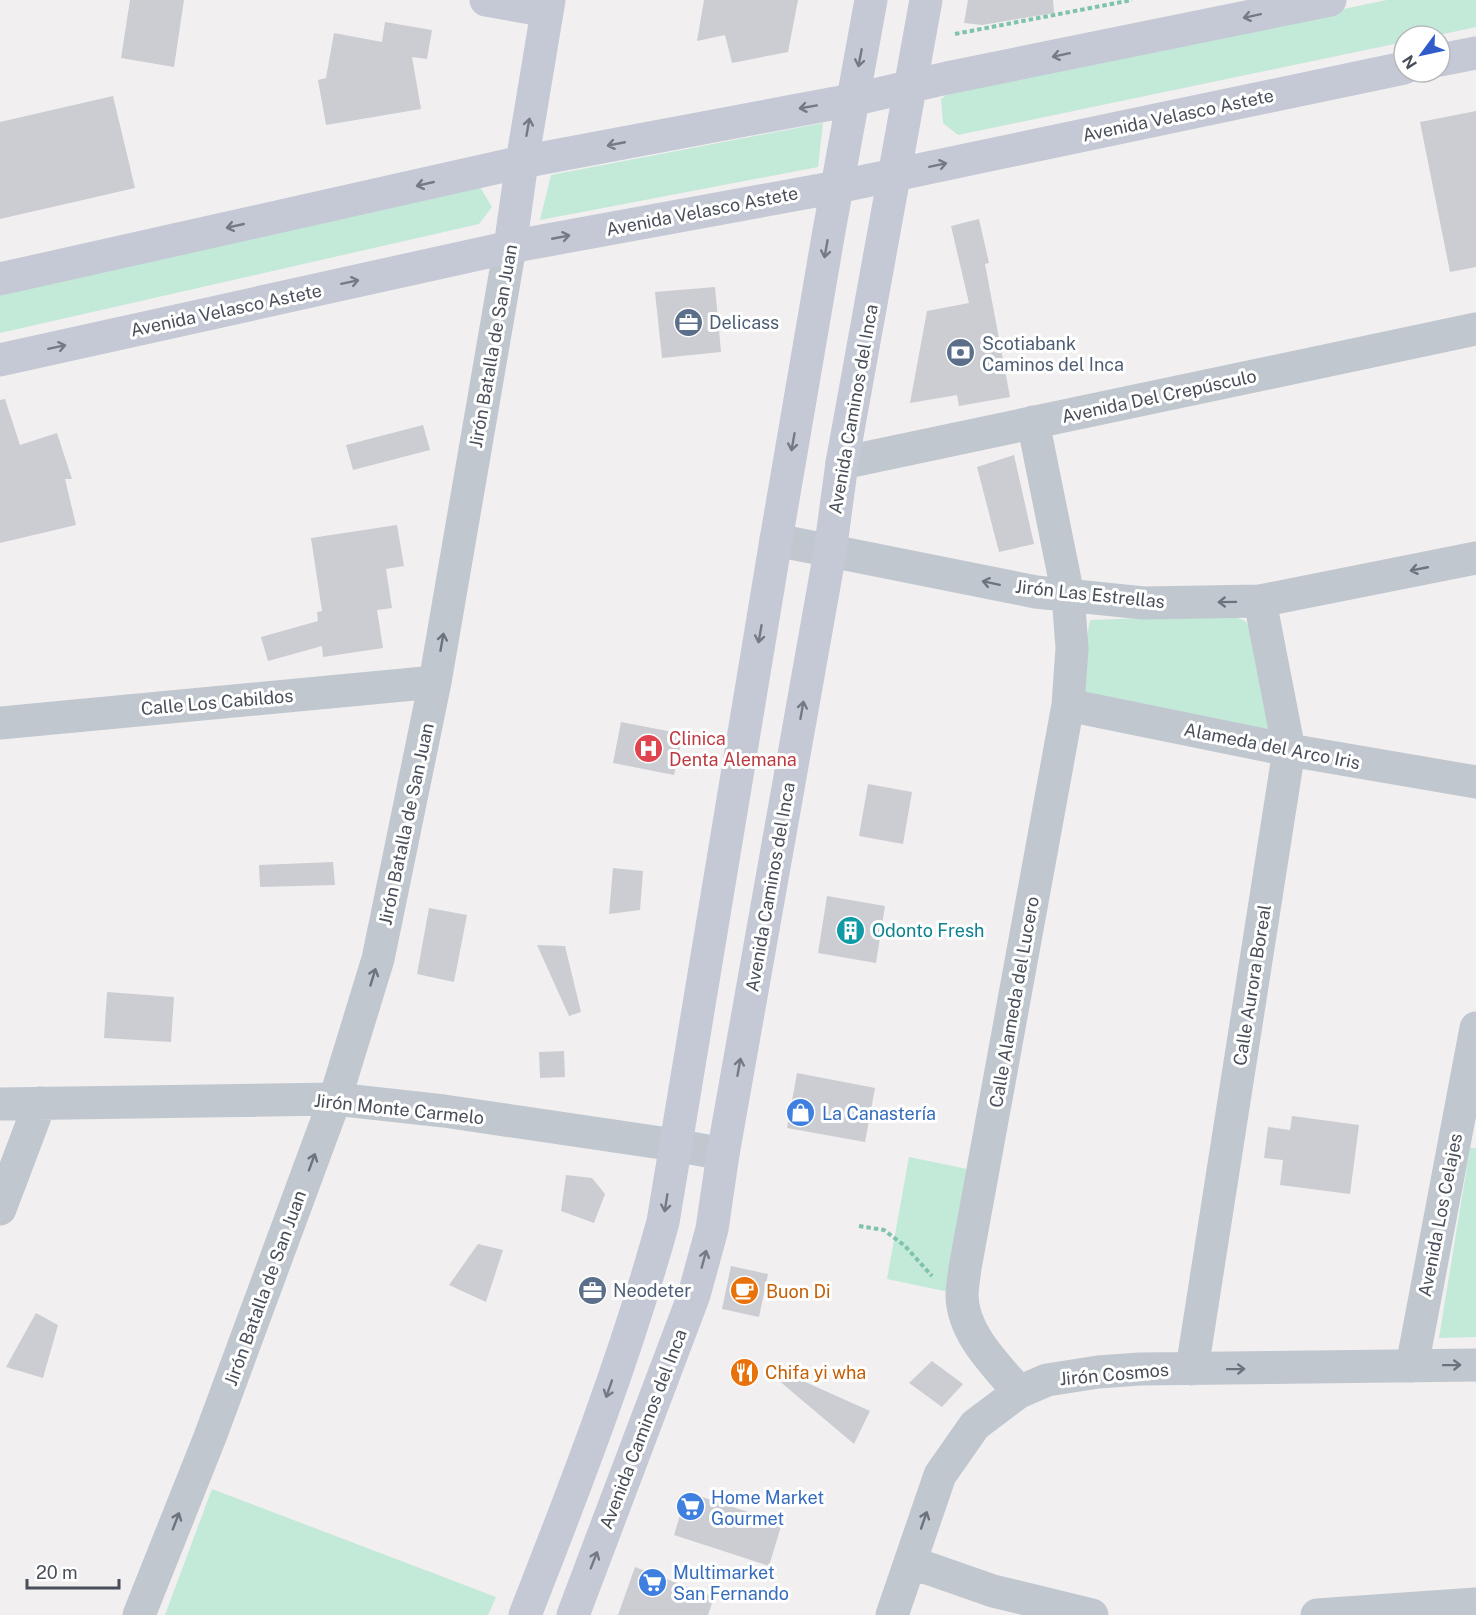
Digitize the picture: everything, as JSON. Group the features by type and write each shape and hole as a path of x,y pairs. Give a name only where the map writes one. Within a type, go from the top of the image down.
{"main road":[{"path":"486,0 548,6"},
{"path":"525,1615 586,1458 648,1275 663,1222 776,540 871,0"},
{"name":"Avenida Caminos del Inca","path":"573,1615 694,1295 712,1229 723,1154 830,552 842,463 926,0"},
{"path":"0,279 522,162 852,100 1315,1"},
{"name":"Jirón Batalla de San Juan","path":"510,247 548,6"},
{"path":"1452,58 1476,53"},
{"name":"Avenida Velasco Astete","path":"0,360 510,247 837,187 1392,71"}],"street":[{"name":"Jirón Batalla de San Juan","path":"139,1615 210,1437 336,1099 378,959 435,682 510,247"},
{"name":"Avenida Del Crepúsculo","path":"842,463 1476,328"},
{"name":"Calle Alameda del Lucero","path":"1019,1392 988,1355 970,1327 962,1298 965,1268 1068,705 1072,648 1068,595 1033,422"},
{"name":"Jirón Las Estrellas","path":"776,540 1036,592 1144,603 1260,601 1476,558"},
{"name":"Calle Aurora Boreal","path":"1192,1369 1289,750 1260,601"},
{"name":"Calle Los Cabildos","path":"0,723 435,682"},
{"name":"Alameda del Arco Iris","path":"1068,705 1289,750 1476,782"},
{"name":"Avenida Los Celajes","path":"1412,1366 1466,1130 1476,1028"},
{"name":"Jirón Monte Carmelo","path":"0,1104 336,1099 444,1112 723,1154"},
{"path":"0,1209 40,1103"},
{"name":"Jirón Cosmos","path":"892,1615 940,1476 975,1425 1019,1392 1047,1380 1098,1372 1140,1369 1476,1365"},
{"path":"910,1562 993,1591 1092,1615"},
{"path":"1317,1615 1476,1604"}],"path":[{"path":"955,33 1132,0"},
{"path":"859,1226 884,1230 905,1246 936,1282"}],"green space":[{"path":"1387,0 1476,0 1476,27 1452,32 1452,24 1392,24 1392,45 958,135 943,123 941,99 955,89"},
{"path":"823,123 818,167 540,220 551,175"},
{"path":"480,187 492,207 479,224 0,333 0,292"},
{"path":"1231,615 1245,621 1252,631 1280,740 1075,700 1090,620"},
{"path":"1470,1148 1476,1148 1476,1337 1439,1338"},
{"path":"909,1157 972,1170 949,1292 887,1279"},
{"path":"212,1489 496,1597 488,1615 165,1615"}],"building":[{"path":"130,0 184,0 174,67 121,58"},
{"path":"704,0 798,0 788,52 732,63 725,35 697,41"},
{"path":"968,0 1053,0 1054,13 982,25 964,23"},
{"path":"385,22 432,30 427,59 412,57 421,109 326,125 318,80 326,78 334,33 382,42"},
{"path":"113,96 135,188 0,219 0,122"},
{"path":"1476,111 1476,267 1450,272 1420,122"},
{"name":"Scotiabank Caminos del Inca","path":"979,219 989,263 985,264 1010,397 959,406 957,395 910,403 927,311 969,303 951,226"},
{"name":"Delicass","path":"715,287 721,352 662,358 655,292"},
{"path":"5,399 20,445 57,433 72,479 65,479 76,525 0,543 0,400"},
{"path":"423,425 430,450 353,470 346,445"},
{"path":"1014,455 1034,544 999,552 977,467"},
{"path":"397,525 404,566 386,569 392,608 377,610 383,648 323,657 322,646 268,661 261,637 318,621 317,612 322,611 311,538"},
{"name":"Clinica Denta Alemana","path":"621,722 683,734 674,775 613,763"},
{"path":"868,784 912,792 903,844 859,836"},
{"path":"333,862 335,885 260,887 259,865"},
{"path":"613,868 643,871 640,910 609,914"},
{"name":"Odonto Fresh","path":"827,896 885,906 876,963 818,953"},
{"path":"429,908 467,915 454,982 417,974"},
{"path":"537,945 565,946 581,1012 569,1016"},
{"path":"107,992 174,997 171,1042 104,1038"},
{"path":"564,1051 565,1077 540,1078 539,1052"},
{"path":"797,1073 875,1088 865,1142 787,1128"},
{"path":"1292,1116 1359,1125 1350,1194 1280,1185 1283,1160 1264,1158 1268,1127 1290,1130"},
{"path":"566,1175 592,1178 605,1194 594,1223 561,1211"},
{"path":"478,1244 503,1250 486,1302 449,1285"},
{"name":"Buon Di","path":"731,1266 768,1274 759,1317 722,1309"},
{"path":"36,1313 58,1325 43,1378 6,1367"},
{"path":"932,1361 963,1384 942,1407 909,1383"},
{"path":"774,1368 870,1411 854,1444 771,1374"},
{"path":"687,1492 782,1523 769,1566 674,1535"},
{"name":"Multimarket San Fernando","path":"635,1567 714,1597 708,1615 618,1615"}],"place":[{"name":"Delicass","path":"688,322"},
{"name":"Scotiabank Caminos del Inca","path":"961,353"},
{"name":"Clinica Denta Alemana","path":"648,748"},
{"name":"Odonto Fresh","path":"851,930"},
{"name":"La Canastería","path":"801,1113"},
{"name":"Neodeter","path":"592,1290"},
{"name":"Buon Di","path":"745,1291"},
{"name":"Chifa yi wha","path":"744,1372"},
{"name":"Home Market Gourmet","path":"690,1507"},
{"name":"Multimarket San Fernando","path":"652,1582"}]}
